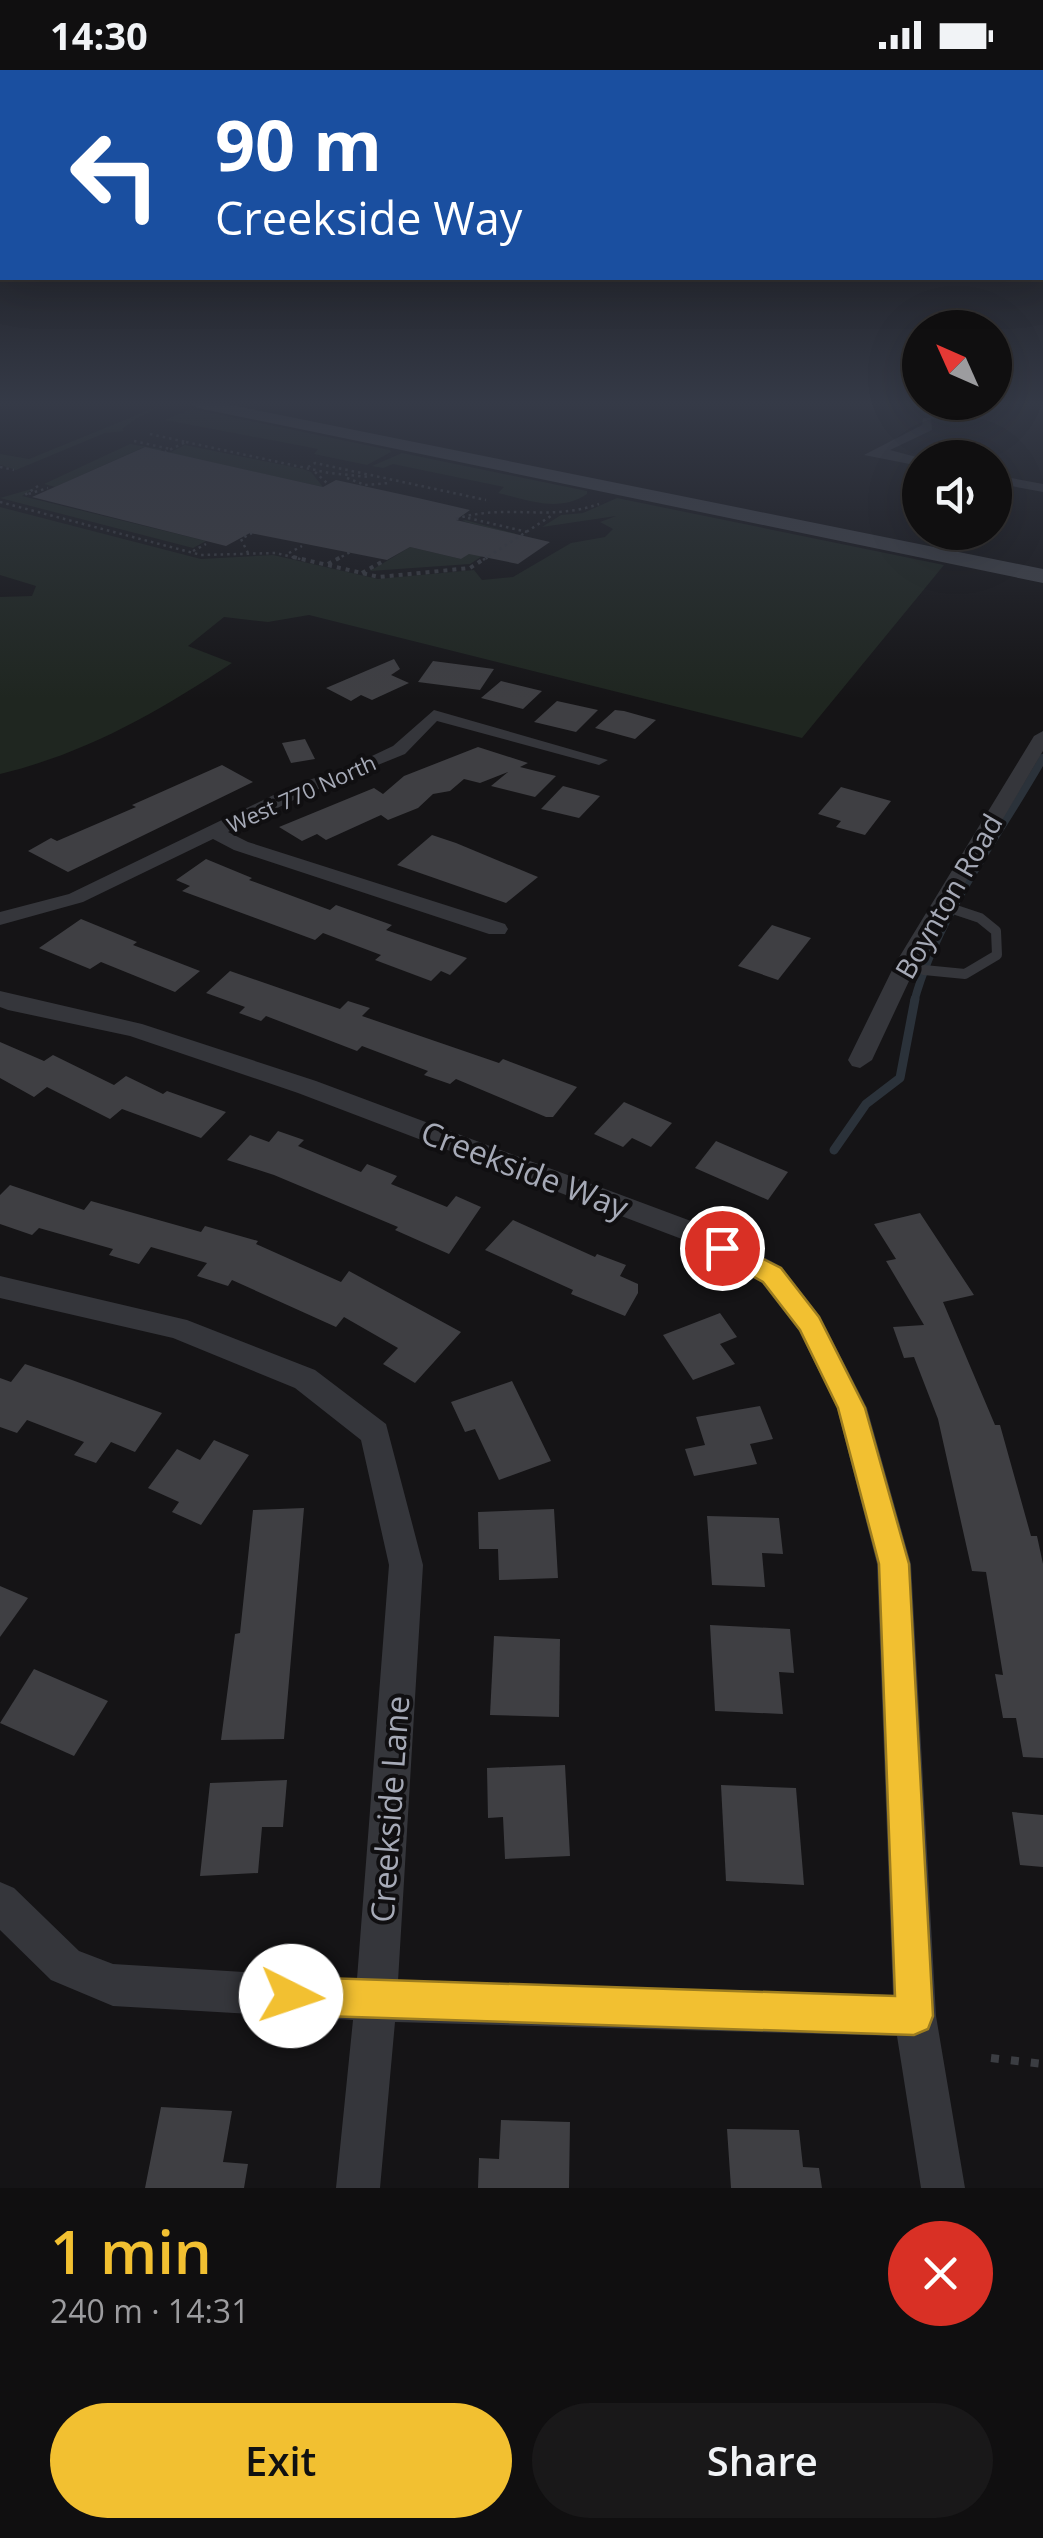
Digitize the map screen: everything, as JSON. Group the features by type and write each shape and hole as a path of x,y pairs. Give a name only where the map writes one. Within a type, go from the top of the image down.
{"street":[{"path":"683,502 1043,576"},
{"name":"West 770 North","path":"0,919 76,898 299,790 399,750 434,715 600,760"},
{"name":"Boynton Road","path":"860,1060 906,964 1043,736"},
{"path":"213,832 241,846 497,930"},
{"name":"Creekside Way","path":"0,998 16,1005 134,1029 306,1087 697,1234 772,1275 810,1324 852,1408 894,1564 914,2016 942,2188"},
{"name":"Creekside Lane","path":"0,1288 195,1336 304,1379 376,1433 406,1565 376,2002 358,2188"},
{"path":"0,1902 64,1966 112,1985 376,2002 914,2016"}],"lane":[{"path":"924,970 965,974 997,955 996,931 980,918 956,910"}],"path":[{"path":"0,502 217,557 286,554 385,576 470,568 554,514"},
{"path":"456,520 480,511 584,511 602,502"},
{"path":"468,518 527,532"},
{"path":"248,554 242,538 252,533"},
{"path":"191,552 206,544"},
{"path":"286,554 302,546"},
{"path":"328,564 350,552"},
{"path":"362,573 385,560"},
{"path":"992,2058 1043,2064"}],"shaded area":[{"path":"15,502 46,502 206,541 193,548"},
{"path":"608,502 636,502 944,565 802,738 309,615 268,622 224,617 188,646 232,663 177,698 92,743 0,774 0,597 32,596 36,586 0,575 0,507 201,559 273,555 378,579 474,570 482,580 513,577 571,543 605,537 613,529 600,522 616,516 542,527 561,515 583,513"},
{"path":"462,521 516,534 470,564 370,571 410,547 461,559 502,531"}],"building":[{"path":"51,502 434,502 470,510 456,520 550,542 518,564 469,554 461,559 410,547 387,560 250,533 226,546"},
{"path":"394,659 400,669 391,675 409,683 372,700 361,695 351,701 326,688"},
{"path":"433,661 494,669 480,690 418,682"},
{"path":"501,681 542,691 523,709 481,698"},
{"path":"557,701 598,710 576,732 534,722"},
{"path":"615,710 656,720 635,739 595,728"},
{"path":"305,739 315,759 291,763 282,743"},
{"path":"478,747 528,763 520,767 556,776 535,797 491,786 508,772 480,783 464,779 450,791 433,794 418,808 388,820 381,815 326,840 317,834 302,841 279,827 374,788 383,794 404,776"},
{"path":"222,765 253,782 68,872 28,851 51,838 57,841 136,807 132,805"},
{"path":"563,786 600,796 579,818 541,809"},
{"path":"841,787 891,801 865,835 836,827 841,821 818,814"},
{"path":"432,835 538,877 506,903 397,865"},
{"path":"206,859 252,878 249,880 330,910 336,905 392,925 386,930 467,958 450,975 441,971 431,981 375,960 381,955 323,933 315,940 182,891 190,886 176,880"},
{"path":"81,919 137,942 133,945 200,971 175,992 101,962 90,969 39,948"},
{"path":"772,925 811,938 778,980 738,966"},
{"path":"230,971 340,1009 348,1001 370,1008 362,1016 499,1063 503,1059 577,1087 553,1117 546,1117 456,1079 450,1084 424,1075 428,1071 362,1046 357,1051 266,1016 261,1021 239,1013 245,1007 206,993"},
{"path":"0,1042 44,1061 53,1055 114,1085 126,1076 163,1094 167,1091 226,1112 201,1138 122,1109 110,1119 47,1087 34,1097 0,1078"},
{"path":"624,1102 672,1123 651,1147 632,1138 623,1147 594,1134"},
{"path":"278,1131 304,1140 298,1146 361,1172 367,1164 397,1176 391,1184 447,1207 456,1196 481,1207 449,1254 395,1230 398,1227 274,1175 227,1160 250,1135 269,1142"},
{"path":"716,1141 788,1172 768,1200 695,1168"},
{"path":"10,1185 84,1210 91,1201 201,1232 205,1226 258,1241 256,1244 341,1282 349,1271 461,1332 415,1383 383,1364 398,1348 344,1317 336,1327 232,1280 228,1286 197,1276 207,1263 151,1247 139,1264 109,1255 113,1249 39,1228 32,1235 0,1224 0,1195"},
{"path":"920,1213 974,1295 943,1302 995,1425 1000,1425 1031,1536 1037,1536 1043,1564 1043,1758 1023,1757 1016,1718 1003,1718 995,1674 1003,1675 986,1572 972,1571 938,1419 914,1357 904,1358 893,1327 924,1325 886,1261 896,1259 874,1224"},
{"path":"513,1220 595,1257 597,1254 626,1265 620,1276 638,1284 638,1293 625,1316 571,1294 573,1290 485,1250"},
{"path":"720,1313 737,1337 720,1344 735,1364 693,1380 663,1335"},
{"path":"25,1364 162,1413 135,1452 111,1442 96,1463 74,1455 84,1442 27,1420 17,1433 0,1427 0,1378 11,1382"},
{"path":"512,1381 551,1461 499,1480 475,1429 465,1432 451,1402"},
{"path":"760,1406 773,1439 750,1444 757,1464 694,1476 685,1449 705,1445 696,1417"},
{"path":"214,1440 249,1455 201,1525 172,1512 179,1502 148,1488 177,1449 200,1460"},
{"path":"304,1508 284,1739 221,1740 235,1634 240,1633 253,1510"},
{"path":"554,1509 558,1578 499,1580 498,1549 479,1549 478,1512"},
{"path":"707,1516 779,1518 783,1554 762,1553 765,1587 712,1585"},
{"path":"0,1586 28,1598 0,1637"},
{"path":"710,1625 790,1629 794,1673 779,1672 783,1714 715,1711"},
{"path":"494,1636 560,1639 559,1717 490,1715"},
{"path":"34,1669 108,1701 74,1756 0,1723"},
{"path":"565,1765 570,1856 505,1859 503,1817 488,1818 487,1768"},
{"path":"287,1780 283,1827 262,1827 258,1873 200,1876 210,1783"},
{"path":"721,1785 796,1788 804,1885 726,1881"},
{"path":"1012,1812 1043,1815 1043,1867 1020,1865"},
{"path":"161,2107 232,2111 223,2162 248,2164 244,2188 145,2188"},
{"path":"501,2120 570,2122 569,2188 478,2188 479,2158 499,2159"},
{"path":"727,2129 799,2130 803,2167 819,2168 822,2188 731,2188"}],"waterway":[{"path":"915,999 954,907 1043,758"},
{"path":"834,1150 866,1104 900,1078 915,999"}],"route":[{"path":"291,1996 376,2002 914,2016 894,1564 852,1408 810,1324 772,1275 722,1248"}]}
